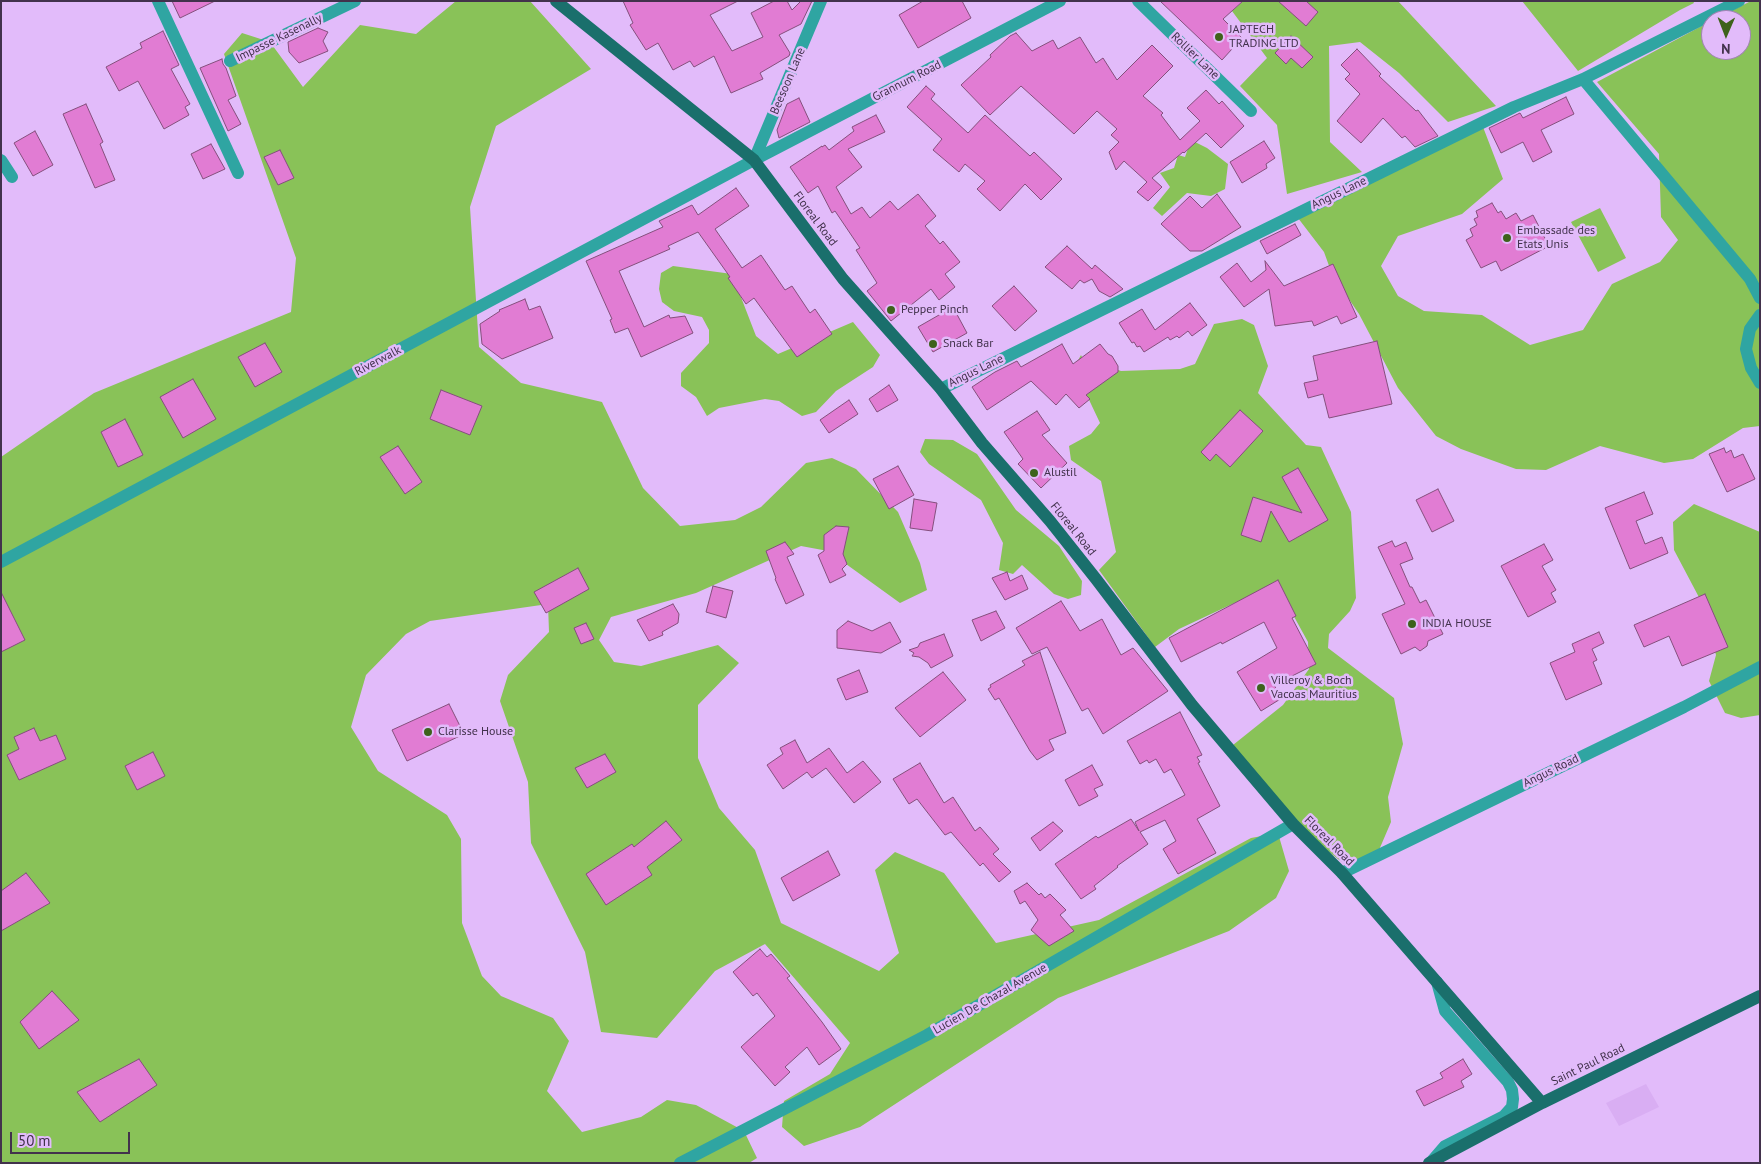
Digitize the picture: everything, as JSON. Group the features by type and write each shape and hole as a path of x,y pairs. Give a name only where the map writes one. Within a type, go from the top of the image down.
{"main road":[{"name":"Floreal Road","path":"556,1 754,160 842,279 941,388 982,443 1050,521 1096,579 1192,705 1293,824 1342,873 1542,1103"},
{"name":"Saint Paul Road","path":"1431,1162 1542,1103 1760,996"}],"street":[{"path":"158,1 238,173"},
{"name":"Impasse Kasenally","path":"230,61 356,1"},
{"name":"Beesoon Lane","path":"754,160 821,1"},
{"name":"Grannum Road","path":"754,160 1060,1"},
{"name":"Rollier Lane","path":"1138,1 1251,111"},
{"name":"Angus Lane","path":"941,388 1514,107 1582,79 1739,1"},
{"path":"1582,79 1750,279 1760,298"},
{"path":"1,160 12,177"},
{"name":"Riverwalk","path":"1,562 754,160"},
{"path":"1760,315 1750,329 1746,349 1751,368 1760,382"},
{"name":"Angus Road","path":"1342,873 1666,715 1760,667"},
{"name":"Lucien De Chazal Avenue","path":"680,1163 927,1036 1293,824"},
{"path":"1431,1162 1446,1146 1504,1116 1512,1107 1513,1099 1512,1090 1508,1082 1445,1011 1437,982"}],"shaded area":[{"path":"1646,1084 1659,1107 1619,1126 1606,1103"}],"green space":[{"path":"456,1 530,1 591,69 496,126 470,207 479,347 521,383 602,402 643,488 680,526 735,520 761,507 806,463 832,458 856,469 898,512 920,563 927,590 900,603 828,551 801,546 696,593 611,617 599,640 614,662 641,666 718,645 739,663 698,705 698,758 719,808 755,850 781,923 879,971 899,953 875,870 895,852 944,873 996,943 1099,920 1251,838 1278,833 1289,871 1276,898 1229,931 1058,998 860,1127 804,1146 782,1127 784,1101 830,1074 850,1043 765,944 715,971 657,1038 601,1032 585,952 531,843 528,782 500,701 508,675 549,632 548,604 430,621 406,634 366,675 351,727 378,771 447,815 461,839 462,923 482,976 501,996 553,1018 569,1041 547,1091 582,1132 641,1117 667,1100 696,1105 744,1131 757,1158 749,1163 1,1163 1,457 94,393 291,312 296,258 224,54 242,33 270,42 303,87 360,25 416,34"},
{"path":"1243,1 1398,1 1496,106 1448,122 1399,73 1360,42 1329,46 1330,142 1362,172 1287,194 1277,125 1240,86 1267,58 1232,11"},
{"path":"1522,1 1693,1 1694,3 1578,71"},
{"path":"1751,1 1760,1 1760,426 1743,428 1693,459 1664,463 1600,446 1546,470 1516,469 1461,449 1436,436 1398,388 1359,314 1332,274 1324,252 1298,218 1483,127 1503,179 1462,214 1398,236 1381,266 1398,296 1424,311 1482,315 1530,345 1583,330 1612,284 1660,262 1678,240 1661,217 1659,154 1597,82 1701,26 1701,60 1751,60 1751,10 1733,10"},
{"path":"1191,140 1207,148 1228,164 1225,189 1211,196 1187,193 1162,216 1153,208 1170,187 1160,173 1174,168 1178,155 1185,157"},
{"path":"1600,208 1626,258 1598,272 1571,222"},
{"path":"673,266 732,274 756,336 778,354 853,322 880,355 873,367 836,391 816,412 802,416 779,401 765,399 719,408 707,416 696,397 681,386 681,373 709,343 709,330 702,317 674,311 662,302 659,289 661,273"},
{"path":"1242,319 1254,325 1268,366 1258,393 1306,445 1321,447 1351,512 1356,598 1350,611 1329,634 1328,648 1394,698 1403,744 1388,797 1391,822 1376,857 1347,866 1293,824 1233,745 1283,705 1309,669 1308,642 1286,602 1260,591 1179,629 1155,647 1099,570 1116,552 1101,481 1071,460 1069,446 1091,434 1100,423 1074,368 1081,355 1121,371 1180,369 1195,364 1214,324"},
{"path":"925,439 953,440 977,454 1016,510 1059,546 1082,581 1081,595 1068,599 1054,594 1022,565 1013,574 999,570 1003,543 981,500 929,464 920,452"},
{"path":"1694,504 1760,532 1760,715 1741,718 1725,713 1709,681 1716,655 1702,603 1674,550 1673,522"}],"building":[{"path":"172,1 215,1 180,18"},
{"path":"623,1 738,1 710,15 732,51 763,37 751,13 774,1 787,1 792,10 801,1 812,1 801,24 779,35 790,53 789,56 760,73 763,79 731,93 714,56 694,67 690,61 673,70 658,43 646,50 630,25 633,23"},
{"path":"923,1 962,1 971,18 918,48 899,15"},
{"path":"1160,1 1243,1 1223,19 1242,38 1222,60"},
{"path":"1278,1 1306,1 1318,12 1306,26"},
{"path":"318,28 328,32 323,41 328,51 299,63 289,52 288,42"},
{"path":"163,31 179,65 171,69 190,104 185,107 189,115 164,129 138,81 119,91 106,67 142,48 140,43"},
{"path":"1016,33 1032,51 1053,40 1058,49 1080,37 1096,63 1103,58 1117,80 1152,45 1173,66 1143,96 1163,113 1161,115 1180,140 1200,121 1187,108 1206,90 1219,104 1222,101 1244,126 1221,148 1206,133 1152,178 1162,187 1148,201 1137,192 1147,182 1124,161 1116,170 1109,152 1119,142 1111,135 1117,129 1097,111 1074,134 1021,86 990,115 961,85 1010,36"},
{"path":"1291,36 1313,57 1302,68 1291,58 1286,64 1275,53"},
{"path":"1357,49 1381,74 1379,76 1416,111 1418,110 1438,136 1415,147 1405,136 1402,138 1383,118 1361,143 1337,121 1360,94 1345,79 1350,74 1341,65"},
{"path":"222,59 236,96 228,100 241,124 228,131 200,68"},
{"path":"926,86 935,94 931,99 968,133 985,115 1030,156 1034,152 1062,179 1041,200 1025,184 1000,211 977,189 985,181 965,164 959,172 933,150 942,139 907,107"},
{"path":"1566,97 1574,114 1541,130 1552,152 1533,162 1523,142 1501,153 1489,128 1520,113 1523,118"},
{"path":"799,98 810,122 779,138 777,130 787,104"},
{"path":"86,104 103,142 100,144 115,180 95,188 63,114"},
{"path":"876,115 885,132 848,149 862,167 836,187 851,214 862,207 870,218 890,201 898,210 918,194 936,216 925,226 940,244 943,241 960,262 945,274 955,287 939,300 931,289 891,321 867,291 877,283 856,250 860,248 835,211 832,213 818,186 808,193 790,167 822,146 825,145 829,150 854,131 852,127"},
{"path":"35,131 53,165 33,176 14,143"},
{"path":"1264,141 1275,158 1266,164 1267,168 1242,183 1230,162"},
{"path":"211,144 225,169 203,179 191,154"},
{"path":"280,150 294,178 278,185 264,157"},
{"path":"736,188 749,206 715,229 742,268 761,255 785,290 792,286 810,313 815,309 832,334 797,357 754,298 746,304 728,278 730,277 698,232 668,246 670,249 619,271 644,327 669,315 670,318 685,316 693,333 641,357 628,328 615,333 610,320 612,319 586,261 663,227 659,221 692,205 698,215"},
{"path":"1217,194 1241,227 1202,251 1190,251 1161,224 1190,196 1202,208"},
{"name":"Embassade des Etats Unis","path":"1492,203 1498,213 1501,211 1506,219 1516,213 1521,221 1533,215 1549,246 1501,271 1496,261 1481,268 1466,240 1473,236 1470,229 1477,225 1474,219 1478,217 1476,211"},
{"path":"1295,224 1301,235 1267,254 1260,241"},
{"path":"1067,246 1092,269 1095,265 1123,289 1110,297 1099,291 1092,279 1084,283 1080,280 1072,289 1045,267"},
{"path":"1265,261 1284,286 1333,264 1357,317 1341,324 1337,316 1314,326 1312,321 1275,326 1269,289 1244,307 1220,277 1237,263 1251,282 1266,270"},
{"path":"1014,286 1037,311 1015,331 992,306"},
{"path":"525,299 529,310 540,306 553,338 502,359 482,344 480,324 499,310"},
{"path":"1190,303 1207,325 1192,336 1188,331 1179,338 1177,336 1170,340 1168,337 1144,352 1140,346 1137,347 1134,342 1132,343 1119,323 1142,309 1155,330"},
{"path":"953,307 967,333 933,352 918,327"},
{"path":"1377,341 1392,404 1329,418 1323,394 1308,398 1304,383 1318,380 1313,356"},
{"path":"265,343 282,372 255,387 238,357"},
{"path":"1062,344 1073,364 1100,344 1112,356 1118,366 1118,372 1086,395 1090,399 1079,408 1066,394 1056,405 1031,381 987,410 972,387 1017,361 1021,367"},
{"path":"193,379 216,419 183,438 160,397"},
{"path":"889,385 898,400 877,412 869,399"},
{"path":"441,390 482,406 470,435 430,419"},
{"path":"849,400 858,414 829,433 820,420"},
{"path":"1240,410 1263,431 1230,467 1216,454 1210,461 1201,452"},
{"path":"1037,411 1050,430 1042,435 1067,463 1041,488 1018,464 1023,459 1004,432"},
{"path":"125,419 143,455 118,467 101,432"},
{"path":"398,446 422,482 405,494 380,457"},
{"path":"1724,448 1726,453 1731,450 1734,458 1743,454 1755,479 1727,492 1709,454"},
{"path":"898,466 914,495 889,509 873,479"},
{"path":"1298,468 1328,520 1289,542 1271,511 1261,542 1241,535 1253,497 1302,513 1282,477"},
{"path":"1438,489 1454,521 1432,532 1416,500"},
{"path":"1644,492 1653,514 1636,521 1645,544 1662,537 1668,553 1630,569 1605,508"},
{"path":"914,499 937,503 932,531 910,528"},
{"path":"836,526 849,527 843,554 847,564 842,569 846,575 830,583 818,555 824,551 824,535"},
{"name":"INDIA HOUSE","path":"1392,541 1395,547 1406,542 1413,559 1400,564 1410,587 1412,587 1420,603 1426,600 1443,634 1428,641 1427,646 1420,651 1415,647 1401,654 1382,614 1405,604 1378,547"},
{"path":"785,542 794,554 787,557 804,595 786,604 766,551"},
{"path":"1544,544 1553,560 1542,566 1556,590 1551,593 1556,602 1528,617 1501,566"},
{"path":"578,568 589,589 546,613 534,592"},
{"path":"1007,572 1010,581 1022,575 1028,589 1005,600 992,578"},
{"path":"1278,580 1296,616 1292,618 1316,664 1274,685 1282,698 1261,711 1237,672 1277,648 1264,622 1222,644 1221,642 1181,662 1169,638"},
{"path":"713,586 733,591 726,618 706,612"},
{"path":"1,592 25,640 1,652"},
{"path":"1705,594 1728,647 1682,666 1669,636 1644,647 1634,625"},
{"path":"1061,601 1080,631 1102,619 1121,655 1133,648 1168,691 1103,734 1088,708 1082,711 1047,647 1032,654 1016,628"},
{"path":"673,604 679,614 678,623 662,632 663,635 649,641 637,620"},
{"path":"996,611 1005,628 981,641 972,620"},
{"path":"848,621 872,631 890,622 901,642 881,653 837,648 837,630"},
{"path":"586,623 594,639 581,644 574,628"},
{"path":"1599,632 1604,643 1592,649 1597,660 1593,662 1602,684 1566,700 1550,663 1575,652 1572,644"},
{"path":"944,634 953,656 931,668 928,663 919,657 912,656 914,653 909,650 918,647 920,643"},
{"path":"1040,652 1066,733 1049,740 1054,750 1037,760 999,698 995,700 988,689 991,687 990,685 1025,665 1022,661"},
{"path":"859,670 868,692 846,700 837,679"},
{"path":"943,672 966,700 920,737 895,708"},
{"name":"Clarisse House","path":"449,704 464,734 407,761 392,730"},
{"path":"1180,712 1202,755 1197,757 1200,762 1198,763 1220,806 1197,819 1216,853 1178,874 1163,849 1176,841 1165,820 1140,832 1148,844 1117,866 1094,886 1096,889 1081,899 1055,864 1096,836 1098,838 1131,819 1139,831 1135,822 1185,795 1171,769 1164,773 1156,759 1149,763 1147,760 1140,764 1127,741"},
{"path":"34,728 40,741 56,735 66,759 19,780 7,755 19,749 14,737"},
{"path":"795,740 807,763 829,748 847,773 863,761 881,782 854,803 826,768 812,778 807,772 783,789 767,765 783,754 780,748"},
{"path":"153,752 165,776 137,790 125,766"},
{"path":"605,754 616,772 587,788 575,768"},
{"path":"920,763 944,803 953,797 975,831 980,827 999,849 993,854 1011,872 999,882 983,863 980,866 951,832 945,835 917,799 909,804 893,779"},
{"path":"1092,765 1103,785 1094,789 1098,796 1079,806 1065,780"},
{"path":"666,821 682,840 647,867 652,875 606,905 586,874 632,844 634,847"},
{"path":"1053,822 1063,831 1040,851 1031,838"},
{"path":"828,851 840,875 793,901 781,878"},
{"path":"26,873 50,903 1,931 1,891"},
{"path":"1027,883 1039,895 1041,893 1045,898 1050,894 1066,910 1060,915 1074,931 1049,946 1031,930 1038,920 1025,901 1020,904 1014,891"},
{"path":"760,949 767,957 771,954 790,976 787,978 841,1049 819,1065 807,1047 785,1067 790,1072 775,1086 741,1047 775,1016 757,993 753,996 733,972"},
{"path":"52,991 79,1020 39,1049 20,1022"},
{"path":"139,1059 157,1085 100,1122 77,1092"},
{"path":"1463,1059 1472,1074 1461,1081 1464,1087 1424,1106 1416,1091 1443,1078 1440,1073"}],"place":[{"name":"JAPTECH TRADING LTD","path":"1219,37"},
{"name":"Embassade des Etats Unis","path":"1507,238"},
{"name":"Pepper Pinch","path":"891,310"},
{"name":"Snack Bar","path":"933,344"},
{"name":"Alustil","path":"1034,473"},
{"name":"INDIA HOUSE","path":"1412,624"},
{"name":"Villeroy & Boch Vacoas Mauritius","path":"1261,688"},
{"name":"Clarisse House","path":"428,732"}]}
